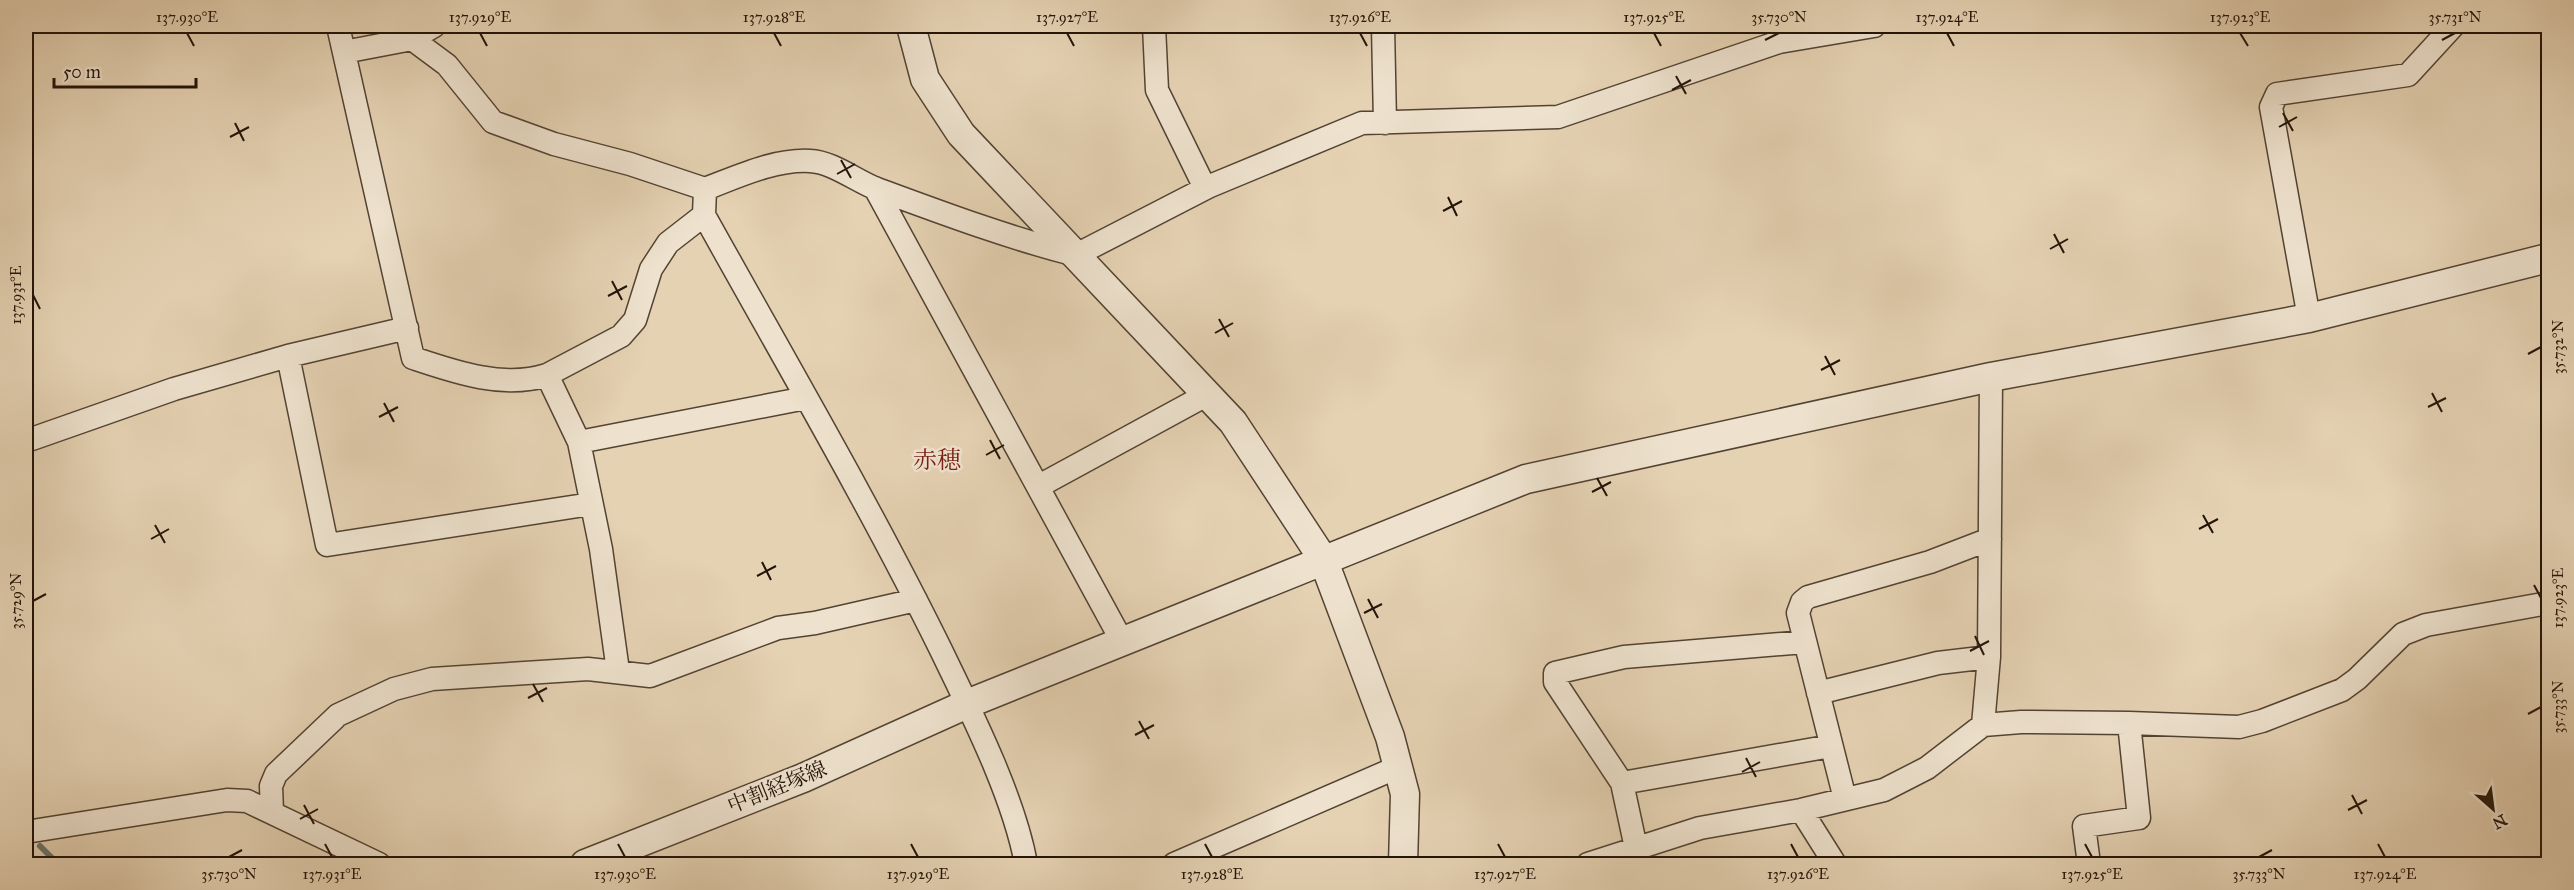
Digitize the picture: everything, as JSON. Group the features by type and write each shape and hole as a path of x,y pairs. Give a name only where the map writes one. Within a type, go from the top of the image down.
{"street":[{"path":"338,26 413,358 457,372 493,379 534,379 547,375 621,336 635,320 651,269 668,243 704,215"},
{"path":"344,52 412,39 434,26"},
{"path":"911,26 925,79 962,134 1233,422 1323,560 1367,672 1398,767 1405,794 1403,864"},
{"path":"1154,26 1157,90 1205,188"},
{"path":"1383,26 1385,123"},
{"path":"412,39 447,64 493,122 554,144 705,189 767,167 808,161 820,162 875,188 1035,244 1076,255 1205,188 1362,123 1558,117 1779,42 1874,26"},
{"path":"2309,318 2271,107 2277,94 2408,75 2453,26"},
{"path":"875,188 1123,643"},
{"path":"705,189 704,215 882,532 967,704 1010,809 1026,864"},
{"name":"中割経塚線","path":"585,864 802,778 967,704 1526,479 1991,376 2309,318 2548,258"},
{"path":"26,441 174,389 288,356 406,328"},
{"path":"288,356 327,545 591,504"},
{"path":"547,375 579,442 618,671"},
{"path":"1983,725 1989,657 1991,376"},
{"path":"1039,486 1208,394"},
{"path":"579,442 806,398"},
{"path":"1845,799 1798,613 1802,602 1808,597 1930,562 1990,539"},
{"path":"272,812 271,786 276,774 338,715 369,699 432,679 588,669 650,676 778,628 916,600"},
{"path":"1588,864 1700,828 1801,810 1884,790 1927,768 1983,725 2021,722 2239,727 2262,721 2342,690 2357,679 2403,634 2426,625 2548,603"},
{"path":"1636,848 1622,783 1555,682 1555,673 1624,657 1805,642"},
{"path":"1818,693 1938,663 1989,657"},
{"path":"2089,864 2084,826 2139,818 2129,723"},
{"path":"1622,783 1831,746"},
{"path":"1174,864 1398,767"},
{"path":"26,832 227,800 247,801 379,864"},
{"path":"1801,810 1835,864"}],"waterway":[{"path":"40,846 58,864"}],"district":[{"name":"赤穂","path":"937,460"}]}
